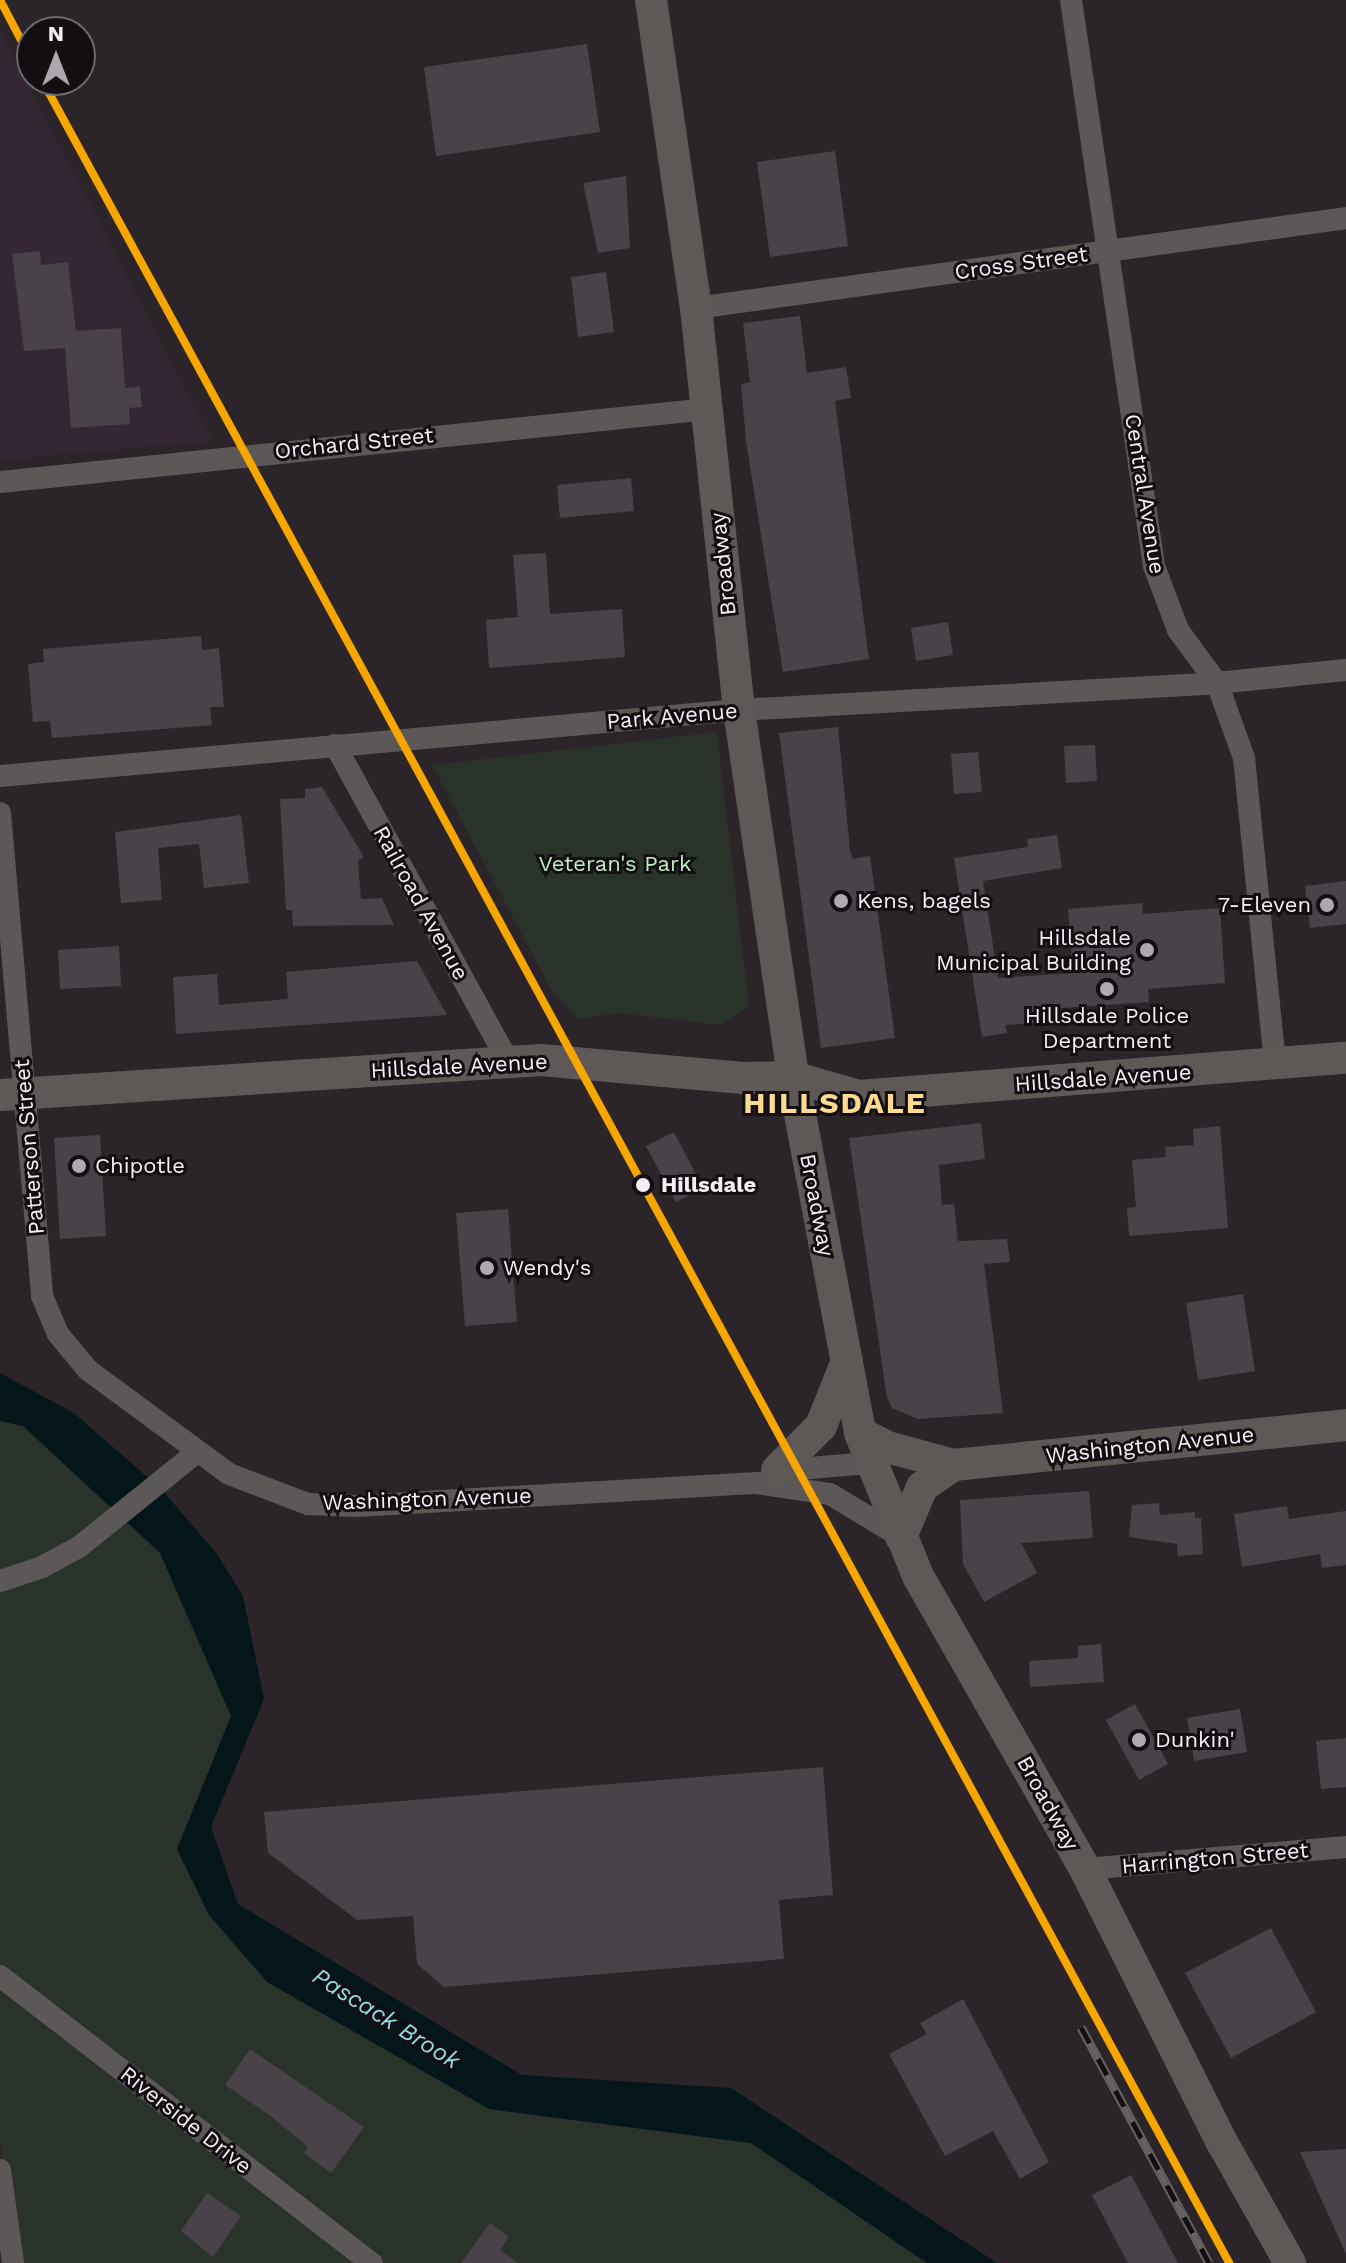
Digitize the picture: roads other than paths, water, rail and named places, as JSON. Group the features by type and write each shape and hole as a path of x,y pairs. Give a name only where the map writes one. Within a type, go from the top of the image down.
{"street":[{"name":"Broadway","path":"651,0 696,308 739,710 793,1077 864,1448 918,1576 1085,1869 1223,2144 1290,2263"},
{"name":"Central Avenue","path":"1071,0 1154,566 1178,630 1217,683 1237,728 1248,786 1275,1065"},
{"name":"Cross Street","path":"696,308 1346,218"},
{"name":"Orchard Street","path":"0,482 708,409"},
{"name":"Park Avenue","path":"0,776 739,710 1217,683 1346,670"},
{"name":"Railroad Avenue","path":"335,745 508,1061"},
{"name":"Patterson Street","path":"0,813 13,1095 42,1296 58,1334"},
{"name":"Hillsdale Avenue","path":"13,1095 508,1061 793,1077 859,1096 1346,1058"},
{"name":"Washington Avenue","path":"58,1334 88,1370 196,1453 271,1492 324,1505 767,1476 864,1448 887,1447 954,1465 1346,1425"},
{"path":"767,1476 821,1426 847,1361"},
{"path":"0,1581 42,1567 111,1526 196,1453"},
{"name":"Washington Avenue","path":"767,1476 830,1494 901,1537 922,1487 954,1465"},
{"name":"Harrington Street","path":"1085,1869 1346,1847"},
{"name":"Riverside Drive","path":"0,1976 372,2263"},
{"path":"0,2170 13,2263"}],"water":[{"name":"Pascack Brook","path":"0,1373 74,1413 162,1490 217,1554 243,1596 264,1699 211,1827 238,1904 522,2075 731,2088 997,2263 927,2263 751,2143 489,2109 267,1982 209,1915 177,1849 231,1716 160,1553 23,1426 0,1421"}],"railway":[{"path":"1081,2027 1209,2263"}],"place":[{"name":"Kens, bagels","path":"841,901"},
{"name":"7-Eleven","path":"1327,905"},
{"name":"Hillsdale Municipal Building","path":"1147,950"},
{"name":"Hillsdale Police Department","path":"1107,989"},
{"name":"Chipotle","path":"79,1166"},
{"name":"Hillsdale","path":"643,1185"},
{"name":"Wendy's","path":"487,1268"},
{"name":"Dunkin'","path":"1139,1740"}],"district":[{"name":"HILLSDALE","path":"835,1103"}],"park label":[{"name":"Veteran's Park","path":"615,864"}]}
